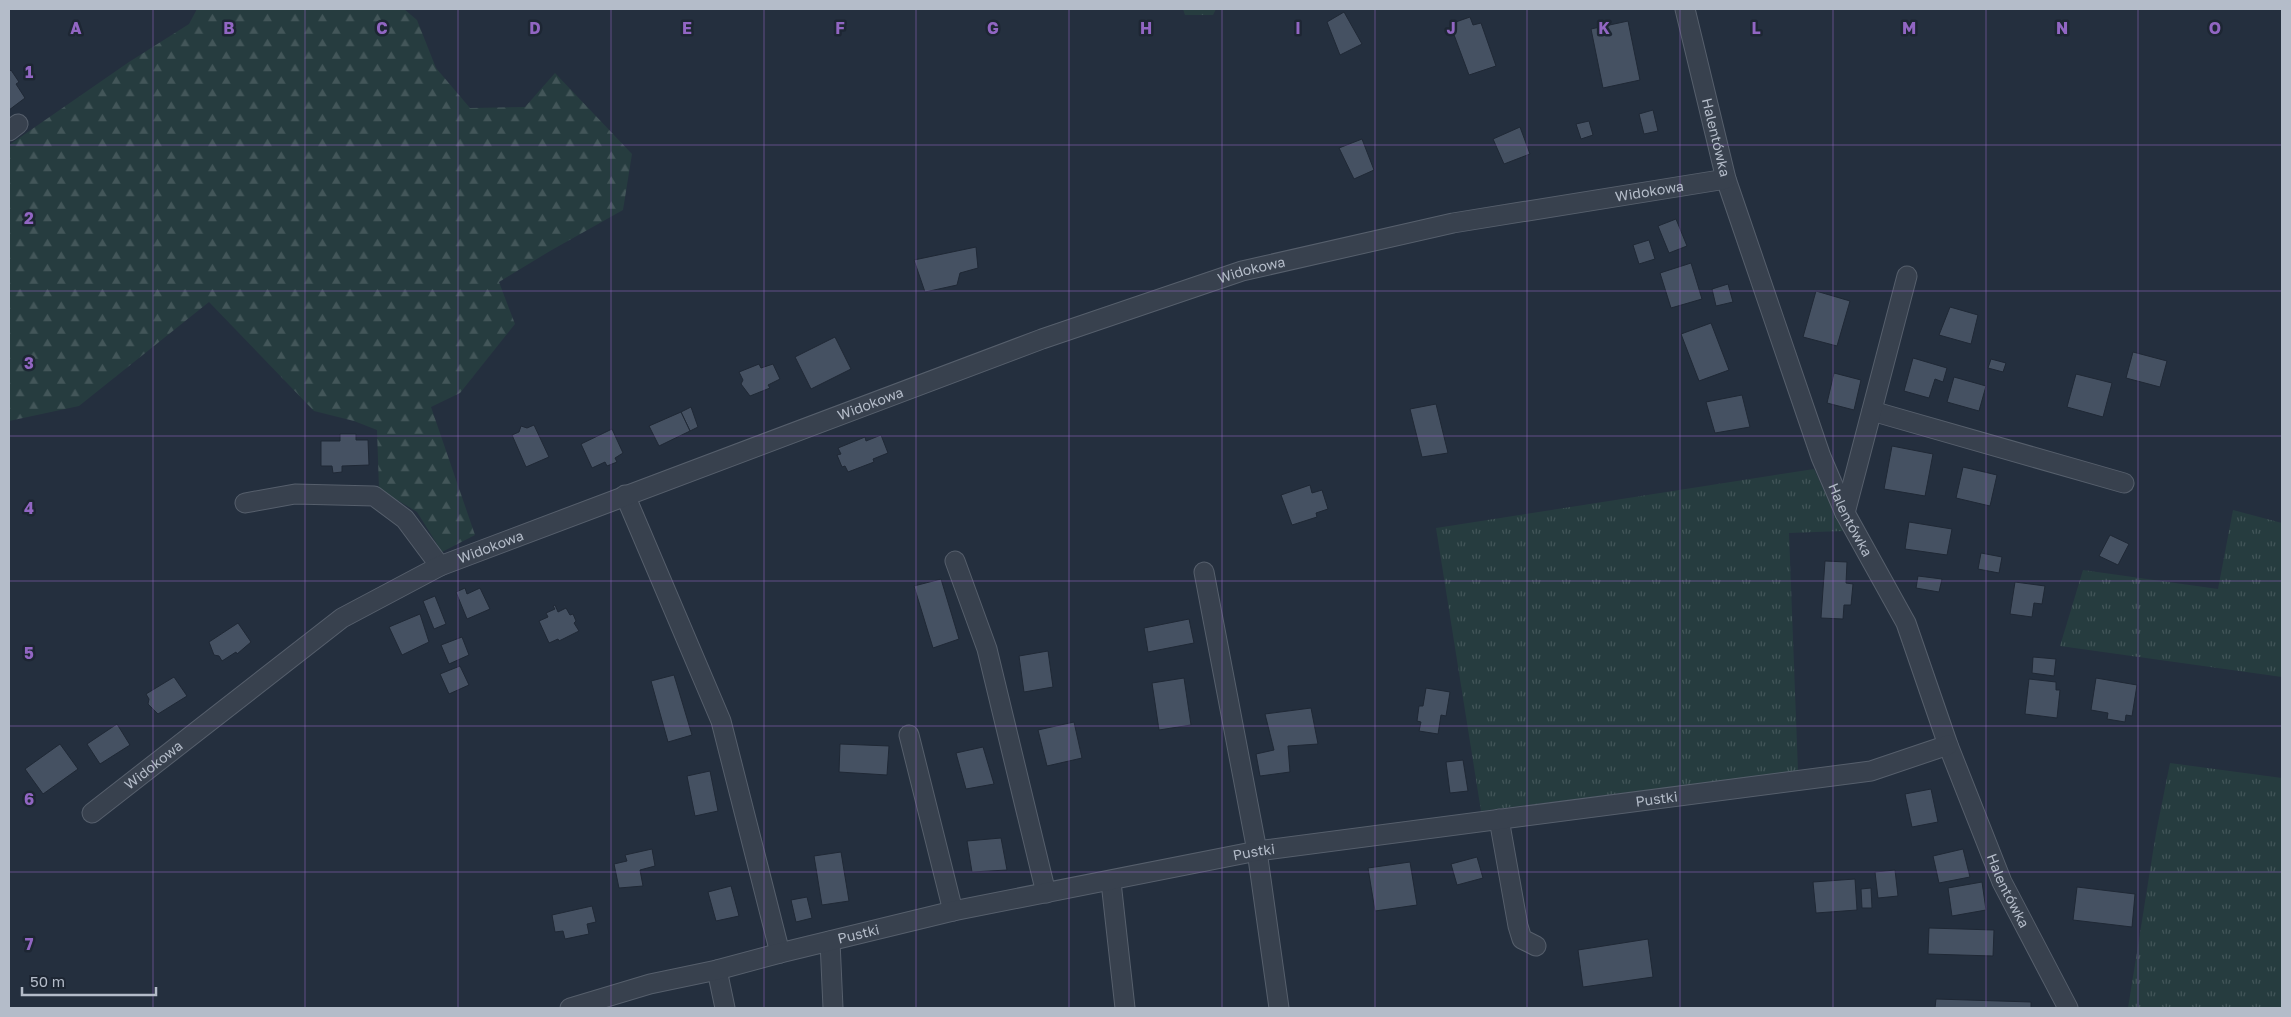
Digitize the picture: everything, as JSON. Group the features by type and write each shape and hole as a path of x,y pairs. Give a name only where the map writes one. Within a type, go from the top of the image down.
{"street":[{"name":"Halentówka","path":"1686,9 1726,179 1821,457 1845,513 1906,623 1948,746 2002,882 2068,1008"},
{"name":"Widokowa","path":"92,814 342,618 440,566 1042,339 1242,271 1462,222 1726,179"},
{"path":"1845,513 1907,276"},
{"path":"1872,411 2124,483"},
{"path":"245,503 295,494 374,496 406,519 440,566"},
{"path":"625,495 721,721 780,952"},
{"path":"955,560 987,650 1046,893"},
{"path":"1204,572 1257,851 1279,1008"},
{"path":"909,735 953,911"},
{"name":"Pustki","path":"570,1008 650,984 717,970 780,952 953,911 1110,882 1257,851 1871,771 1948,746"},
{"path":"1499,819 1518,926 1522,939 1536,946"},
{"path":"1110,882 1125,1008"},
{"path":"830,941 833,1008"},
{"path":"717,970 725,1008"}],"green space":[{"path":"197,9 404,9 417,20 436,68 470,108 525,107 555,73 632,154 623,210 499,282 515,324 460,393 431,407 475,535 442,552 417,512 379,489 377,430 354,421 314,411 209,302 79,406 9,421 9,145 129,62 189,24"},
{"path":"1183,9 1216,9 1213,15 1185,15"},
{"path":"1814,469 1843,531 1789,533 1798,771 1481,811 1436,528"},
{"path":"2233,510 2282,523 2282,677 2060,646 2083,570 2218,589"},
{"path":"2170,763 2282,778 2282,1008 2128,1008 2156,833"}],"building":[{"path":"1344,12 1362,44 1340,55 1327,22"},
{"path":"1470,17 1473,25 1481,23 1496,66 1469,75 1450,24"},
{"path":"1628,21 1640,80 1603,88 1591,29"},
{"path":"11,70 19,82 16,84 25,98 9,110 9,72"},
{"path":"1653,110 1658,131 1644,134 1639,114"},
{"path":"1589,121 1593,135 1581,139 1576,124"},
{"path":"1520,127 1530,154 1504,164 1493,139"},
{"path":"1362,139 1374,170 1354,179 1339,148"},
{"path":"1676,219 1687,246 1669,253 1658,226"},
{"path":"1649,240 1655,259 1639,264 1633,245"},
{"path":"976,247 978,268 960,273 957,285 925,292 914,260"},
{"path":"1691,263 1702,299 1671,308 1660,273"},
{"path":"1728,284 1733,302 1716,306 1712,289"},
{"path":"1816,291 1850,301 1837,346 1803,337"},
{"path":"1950,307 1978,315 1971,344 1939,335"},
{"path":"1711,323 1729,370 1699,381 1681,334"},
{"path":"835,337 851,369 811,389 795,357"},
{"path":"2133,352 2167,361 2160,387 2126,378"},
{"path":"1913,358 1947,368 1943,382 1935,379 1929,398 1904,391"},
{"path":"1991,359 2006,363 2003,372 1988,368"},
{"path":"759,364 761,368 773,364 780,379 768,385 770,388 750,396 741,384 743,380 739,372"},
{"path":"1834,373 1861,380 1854,410 1827,403"},
{"path":"2076,374 2112,383 2103,417 2067,407"},
{"path":"1954,377 1986,386 1979,411 1947,402"},
{"path":"1742,395 1750,427 1715,433 1706,402"},
{"path":"1436,404 1448,453 1422,457 1410,409"},
{"path":"691,407 698,427 690,431 681,412"},
{"path":"681,412 690,431 659,446 649,426"},
{"path":"534,425 549,457 526,467 512,435 519,432 521,426 527,428"},
{"path":"612,429 623,453 615,458 617,462 607,466 605,462 592,468 581,444"},
{"path":"340,434 356,434 356,440 368,440 369,465 342,466 342,472 333,473 332,466 321,466 321,441 340,441"},
{"path":"881,435 888,453 873,459 874,462 848,472 845,466 842,467 837,455 841,454 838,448 865,437 866,441"},
{"path":"1892,446 1933,454 1925,496 1884,489"},
{"path":"1963,467 1997,475 1990,506 1956,498"},
{"path":"1310,485 1312,493 1322,490 1328,509 1316,513 1317,517 1292,525 1281,495"},
{"path":"1909,522 1952,529 1947,555 1905,549"},
{"path":"2110,535 2129,544 2118,565 2099,556"},
{"path":"1981,553 2002,557 1999,573 1978,569"},
{"path":"1825,561 1847,562 1846,583 1853,584 1851,605 1844,605 1843,619 1821,618"},
{"path":"1918,576 1942,579 1939,592 1916,588"},
{"path":"941,579 959,639 933,648 914,586"},
{"path":"2015,582 2045,586 2042,604 2034,603 2032,617 2010,614"},
{"path":"465,588 467,594 480,588 490,609 467,619 456,592"},
{"path":"435,596 446,624 434,629 423,601"},
{"path":"555,605 558,612 566,608 570,615 573,614 576,621 574,623 579,631 559,641 558,639 549,643 539,621 548,617 546,613 555,609 553,606"},
{"path":"420,614 429,642 402,655 389,627"},
{"path":"1189,619 1194,643 1148,652 1144,628"},
{"path":"238,623 251,642 237,654 236,652 222,661 219,656 214,655 209,642"},
{"path":"462,637 469,655 449,664 441,645"},
{"path":"1048,651 1053,687 1024,692 1019,656"},
{"path":"2033,657 2056,659 2054,676 2032,673"},
{"path":"460,666 469,685 449,694 440,674"},
{"path":"674,675 692,735 668,742 651,681"},
{"path":"174,677 187,696 158,714 148,704 149,699 146,694"},
{"path":"1184,678 1191,725 1159,730 1152,683"},
{"path":"2096,678 2137,685 2132,716 2126,715 2125,722 2107,719 2108,713 2091,710"},
{"path":"2029,679 2056,682 2056,690 2060,690 2057,718 2025,714"},
{"path":"1426,688 1450,692 1446,716 1441,715 1438,734 1419,731 1421,722 1417,721 1419,706 1423,706"},
{"path":"1311,708 1318,744 1288,746 1290,772 1260,776 1256,754 1274,750 1265,714"},
{"path":"1074,722 1082,758 1047,766 1038,730"},
{"path":"117,724 130,745 100,764 87,744"},
{"path":"60,744 78,769 43,794 25,769"},
{"path":"840,744 889,746 887,775 839,772"},
{"path":"983,747 994,784 966,789 956,753"},
{"path":"1463,760 1468,791 1450,793 1446,762"},
{"path":"710,771 718,811 695,816 687,776"},
{"path":"1931,789 1938,822 1912,827 1905,794"},
{"path":"1001,838 1007,870 972,872 967,841"},
{"path":"652,849 655,866 640,870 643,886 619,888 614,864 627,861 625,855"},
{"path":"1963,849 1970,877 1939,883 1933,856"},
{"path":"841,852 849,901 822,905 814,856"},
{"path":"1477,857 1483,878 1457,885 1451,864"},
{"path":"1410,862 1417,905 1375,911 1368,868"},
{"path":"1895,870 1898,896 1878,898 1875,872"},
{"path":"1855,879 1857,910 1816,913 1813,882"},
{"path":"1982,882 1986,910 1952,916 1948,888"},
{"path":"731,886 739,916 716,921 708,892"},
{"path":"2077,887 2135,894 2132,927 2073,920"},
{"path":"1871,888 1872,908 1862,908 1861,889"},
{"path":"807,897 812,918 796,922 791,900"},
{"path":"592,906 596,922 587,924 589,934 565,939 563,931 555,932 552,915"},
{"path":"1929,928 1994,930 1993,956 1928,954"},
{"path":"1648,939 1653,977 1583,987 1578,950"},
{"path":"1936,999 2031,1002 2031,1008 1935,1008"}]}
